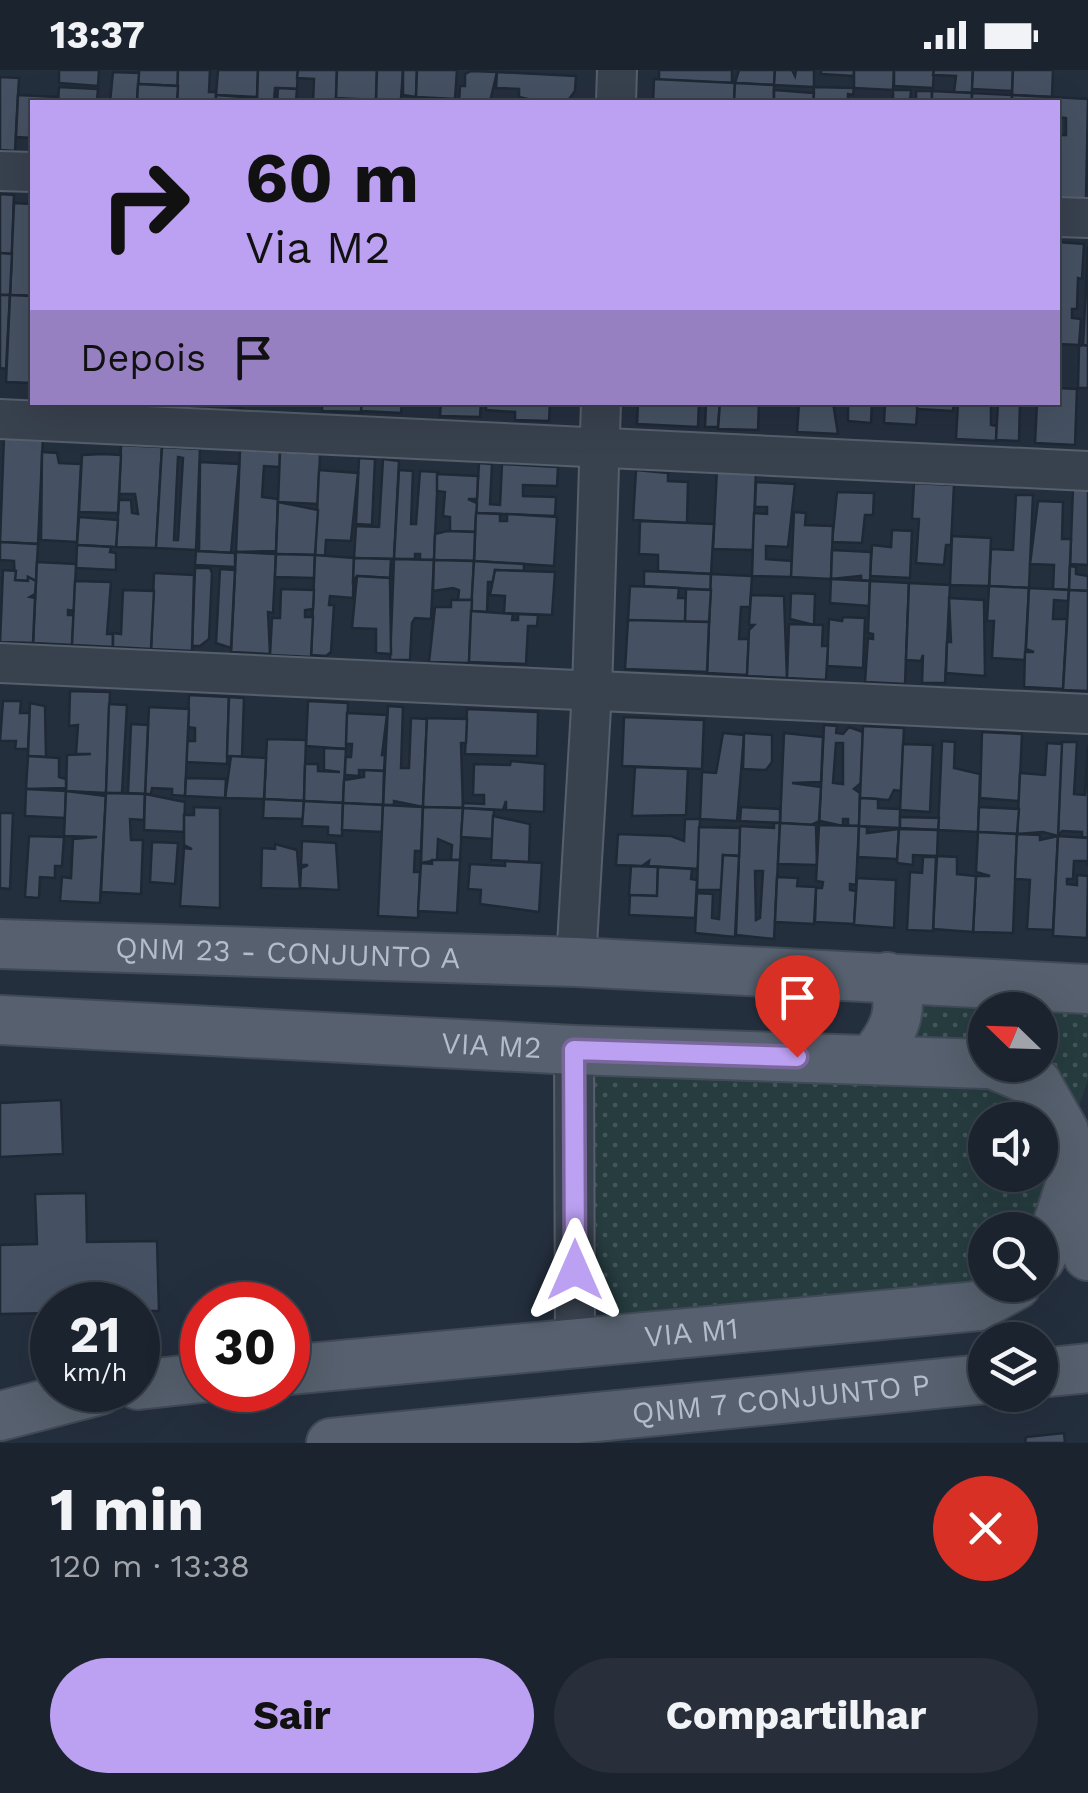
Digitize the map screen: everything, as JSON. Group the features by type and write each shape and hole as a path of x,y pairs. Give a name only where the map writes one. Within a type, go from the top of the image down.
{"main road":[{"name":"QNM 23 - CONJUNTO A","path":"0,944 576,962 1088,989"},
{"path":"872,1060 890,1036 896,1016 899,997 887,976"},
{"name":"VIA M2","path":"0,1020 574,1050 968,1063"},
{"path":"1036,1082 1053,1104 1073,1176 1088,1256"},
{"path":"1058,1223 1088,1117"},
{"name":"VIA M1","path":"310,1368 575,1343 968,1298"},
{"path":"1058,1371 1088,1368"},
{"name":"QNM 7 CONJUNTO P","path":"331,1443 581,1432 968,1381"},
{"path":"0,1398 30,1395"},
{"path":"0,1416 30,1408"}],"street":[{"path":"616,100 618,70"},
{"path":"0,171 30,172"},
{"path":"1060,217 1088,218"},
{"path":"576,962 592,691 602,405"},
{"path":"0,419 1088,470"},
{"path":"0,662 1088,714"},
{"path":"574,1050 575,1343"}],"green space":[{"path":"916,995 968,997 968,1048 903,1045"},
{"path":"1058,1002 1088,1003 1088,1079 1077,1112 1058,1079"},
{"path":"617,1061 968,1077 968,1082 1004,1082 1030,1102 968,1102 968,1192 1046,1192 1043,1212 968,1212 968,1288 650,1320 621,1319 599,1303 590,1084 601,1067"}],"building":[{"path":"59,70 99,70 98,86 59,83"},
{"path":"139,70 178,70 178,86 138,84"},
{"path":"178,70 210,70 209,92 217,92 215,100 177,100"},
{"path":"218,70 258,70 257,97 216,95"},
{"path":"258,70 298,70 297,89 275,88 274,100 257,100"},
{"path":"298,70 337,70 336,100 313,100 314,79 297,78"},
{"path":"337,70 377,70 376,100 336,98"},
{"path":"377,70 403,70 404,100 376,100"},
{"path":"403,70 417,70 416,97 403,95"},
{"path":"417,70 457,70 455,99 416,97"},
{"path":"659,70 732,70 732,83 659,80"},
{"path":"739,70 775,70 774,85 735,83"},
{"path":"775,70 792,70 795,76 796,70 814,70 814,87 774,85"},
{"path":"821,70 854,70 854,76 821,74"},
{"path":"854,70 894,70 893,90 854,88"},
{"path":"894,70 934,70 933,88 894,86"},
{"path":"934,70 973,70 972,93 954,92 956,76 933,75"},
{"path":"973,70 1013,70 1012,91 972,89"},
{"path":"1013,70 1053,70 1052,97 1012,95"},
{"path":"113,72 139,73 137,100 110,100"},
{"path":"497,72 490,100 459,100 465,74"},
{"path":"497,72 576,76 575,91 568,100 532,100 519,97 519,89 496,88"},
{"path":"0,77 19,78 15,151 0,150"},
{"path":"654,79 735,83 734,100 653,100"},
{"path":"735,83 774,85 774,100 734,100"},
{"path":"138,84 178,86 177,100 137,100"},
{"path":"59,87 98,89 97,100 58,100"},
{"path":"814,87 854,88 848,100 813,100"},
{"path":"278,88 297,89 296,100 277,100"},
{"path":"774,90 814,93 813,100 774,100"},
{"path":"893,90 911,90 910,100 893,100"},
{"path":"916,91 932,91 932,100 916,100"},
{"path":"932,91 972,93 972,100 932,100"},
{"path":"972,93 1012,95 1012,100 972,100"},
{"path":"18,95 58,97 30,100 30,138 16,137"},
{"path":"216,95 243,97 242,100 216,100"},
{"path":"1012,95 1051,97 1051,100 1012,100"},
{"path":"1088,99 1086,200 1060,199 1060,135 1066,135 1066,118 1060,117 1060,100 1051,100"},
{"path":"0,194 14,195 12,254 0,253"},
{"path":"14,203 30,204 30,296 10,295"},
{"path":"1060,242 1084,244 1077,309 1072,309 1072,318 1081,319 1079,345 1060,344"},
{"path":"1088,246 1088,346 1083,345"},
{"path":"0,253 12,254 10,295 0,295"},
{"path":"0,295 10,295 6,369 0,368"},
{"path":"10,295 30,296 30,383 6,382"},
{"path":"1079,346 1088,346 1088,388 1078,388"},
{"path":"1060,388 1077,389 1075,445 1035,443 1037,405 1060,405"},
{"path":"163,405 202,405 202,408"},
{"path":"322,405 362,405 361,412 322,411"},
{"path":"362,405 402,405 401,413 361,411"},
{"path":"441,405 481,405 480,417 440,416"},
{"path":"486,405 550,405 549,421 515,420 515,412 486,410"},
{"path":"638,405 699,405 698,427 637,424"},
{"path":"706,405 720,405 718,427 705,427"},
{"path":"720,405 759,405 758,430 718,429"},
{"path":"799,405 833,405 838,434 797,432"},
{"path":"848,405 872,405 871,423 848,421"},
{"path":"885,405 918,405 916,425 884,423"},
{"path":"918,405 954,405 953,411 917,409"},
{"path":"958,405 991,405 991,425 997,426 996,441 956,439"},
{"path":"998,405 1020,405 1019,441 996,440"},
{"path":"4,436 43,437 38,544 0,542"},
{"path":"121,445 162,447 156,548 116,547 119,500 131,500 132,513 138,514 135,494 119,494"},
{"path":"162,447 200,449 196,550 156,548","holes":["178,457 183,458 178,540 174,540"]},
{"path":"240,450 280,452 280,467 264,466 262,497 278,499 276,551 236,552"},
{"path":"42,452 57,453 59,463 81,464 77,542 41,540"},
{"path":"280,452 320,454 318,504 278,502"},
{"path":"82,455 121,455 118,513 79,512"},
{"path":"359,458 375,459 372,525 356,524"},
{"path":"383,459 399,461 394,559 354,558 356,526 379,527"},
{"path":"200,462 239,464 231,553 199,551"},
{"path":"479,463 492,464 490,504 500,505 502,464 558,467 557,486 523,485 523,496 556,497 555,516 476,513"},
{"path":"717,468 756,470 753,550 713,549"},
{"path":"319,470 358,473 351,541 326,540 325,556 315,555"},
{"path":"399,470 413,471 411,524 416,524 420,471 438,472 434,560 420,560 420,554 415,554 415,559 394,559"},
{"path":"636,470 668,473 668,481 688,482 687,523 633,520"},
{"path":"437,474 478,476 477,499 468,499 477,503 475,532 450,531 450,517 443,516 445,492 437,491"},
{"path":"756,482 795,484 788,547 766,546 766,559 792,561 791,577 752,576 754,513 767,514 767,507 755,507"},
{"path":"914,483 954,485 951,545 946,545 944,565 916,563 919,519 912,519"},
{"path":"1073,489 1088,490 1088,565 1070,564"},
{"path":"837,492 874,493 873,515 865,515 862,543 832,542"},
{"path":"1016,495 1033,495 1029,588 989,586 991,549 1013,550"},
{"path":"1038,501 1063,502 1062,539 1071,539 1069,590 1053,589 1054,565 1030,564"},
{"path":"278,502 318,510 315,555 276,554"},
{"path":"794,512 806,513 805,525 833,526 831,579 791,577"},
{"path":"476,513 500,514 500,521 507,521 507,514 557,517 554,566 474,561"},
{"path":"79,517 118,520 116,547 77,545"},
{"path":"640,521 714,524 711,574 658,571 658,555 639,554"},
{"path":"892,530 912,531 910,578 870,576 872,545 891,547"},
{"path":"475,532 474,561 434,560 435,534"},
{"path":"952,536 991,538 989,586 950,585"},
{"path":"0,542 38,544 36,581 28,577 28,581 15,580 14,561 0,560"},
{"path":"77,545 111,547 110,552 116,553 116,570 76,568"},
{"path":"832,550 871,552 870,581 861,580 861,576 831,579"},
{"path":"196,551 235,553 235,567 195,565"},
{"path":"236,552 276,554 273,613 268,612 270,654 231,652"},
{"path":"276,554 315,555 314,578 275,577"},
{"path":"315,555 354,558 353,598 330,596 329,605 334,605 331,652 326,656 311,655"},
{"path":"354,558 391,559 390,578 357,576 353,581"},
{"path":"394,559 434,560 431,619 415,618 412,623 410,660 390,660"},
{"path":"434,560 474,561 472,600 458,600 459,590 453,588 433,591"},
{"path":"474,561 524,564 524,571 495,570 494,582 488,582 487,612 471,611"},
{"path":"37,562 76,564 74,611 68,610 68,615 74,615 72,645 33,643"},
{"path":"1070,566 1076,567 1076,574 1088,576 1088,591 1069,590"},
{"path":"195,568 210,568 212,573 209,639 200,646 192,646"},
{"path":"220,569 235,570 231,648 216,643"},
{"path":"3,570 16,571 15,580 28,581 28,577 36,581 35,594 30,597 35,598 33,643 0,642"},
{"path":"495,570 555,572 552,615 504,613 505,596 490,595"},
{"path":"644,571 711,574 711,590 644,586"},
{"path":"154,573 194,575 192,651 151,649"},
{"path":"711,574 752,576 750,607 741,607 739,639 749,639 747,675 707,673"},
{"path":"357,576 390,578 391,654 376,653 376,629 352,628"},
{"path":"831,579 870,581 869,606 830,603"},
{"path":"75,581 111,582 107,634 113,634 113,647 72,645"},
{"path":"870,581 909,583 905,684 865,682 868,638 873,639 873,634 868,633"},
{"path":"909,583 950,585 945,683 922,683 923,655 921,661 906,660"},
{"path":"630,586 679,588 678,598 686,598 685,622 628,620"},
{"path":"989,586 1029,588 1025,660 992,658 994,621 987,621"},
{"path":"1029,588 1069,590 1068,601 1054,600 1053,619 1067,619 1063,689 1024,687 1025,652 1034,652 1026,649"},
{"path":"281,589 314,590 313,609 305,610 305,617 313,617 311,657 270,655 272,618 280,618"},
{"path":"686,589 711,590 709,622 685,622"},
{"path":"123,590 154,591 151,649 113,647 113,633 121,634"},
{"path":"1069,590 1088,591 1088,691 1063,690"},
{"path":"791,593 815,594 814,625 790,619"},
{"path":"751,595 784,596 787,678 747,676 749,630 754,625 749,625"},
{"path":"949,598 984,600 985,676 946,673 947,642 951,642"},
{"path":"451,600 472,600 469,663 429,662 435,607 451,607"},
{"path":"471,611 513,614 512,620 518,620 518,614 538,615 537,626 528,626 526,664 469,662"},
{"path":"843,617 865,618 863,668 827,666 829,619 842,621"},
{"path":"628,620 709,622 707,672 625,669"},
{"path":"789,624 823,625 822,646 828,646 826,680 787,678"},
{"path":"70,691 110,692 106,793 66,791 67,755 91,754 76,754 78,725 69,726"},
{"path":"189,695 229,697 227,764 186,762 187,741 195,741 195,728 188,727"},
{"path":"229,697 244,698 242,757 227,756"},
{"path":"3,701 21,701 20,713 30,713 28,749 15,749 16,741 0,741"},
{"path":"308,701 348,703 346,749 306,746"},
{"path":"30,703 45,706 46,757 28,756"},
{"path":"109,704 127,705 122,793 106,793"},
{"path":"388,706 403,707 401,768 409,768 411,718 427,719 423,807 394,801 394,805 383,805"},
{"path":"149,707 189,709 185,796 172,795 172,789 152,788 151,794 145,794"},
{"path":"467,709 538,712 537,756 465,754"},
{"path":"347,713 387,715 384,771 359,770 359,776 345,775 345,757 351,757 352,744 346,744"},
{"path":"624,717 704,720 702,769 622,766"},
{"path":"427,718 467,719 466,743 461,743 463,808 423,807"},
{"path":"131,724 148,725 145,794 128,793"},
{"path":"824,725 837,726 836,733 843,734 849,727 863,732 861,783 854,789 860,793 859,826 848,826 848,819 843,819 843,826 820,821 819,825","holes":["836,743 843,743 843,784 833,783"]},
{"path":"863,726 904,728 901,791 894,790 889,800 860,798"},
{"path":"982,732 1022,734 1019,801 980,798"},
{"path":"723,733 744,735 737,821 700,819 702,772 716,773"},
{"path":"744,733 772,735 772,762 766,770 743,769"},
{"path":"784,733 823,737 821,782 792,783 821,787 819,821 811,825 780,823"},
{"path":"267,739 306,740 304,801 264,799"},
{"path":"942,741 955,742 954,768 980,774 978,832 938,830"},
{"path":"1061,742 1077,742 1074,794 1085,795 1088,745 1088,838 1082,837 1082,832 1062,831 1058,836"},
{"path":"1047,743 1062,744 1058,836 1043,832 1017,834 1020,773 1045,775"},
{"path":"903,744 933,745 930,812 900,810"},
{"path":"324,748 346,749 343,803 304,801 305,764 318,764 318,771 340,772 324,770"},
{"path":"28,756 59,758 59,777 66,779 66,788 26,789"},
{"path":"231,756 266,758 264,799 225,798"},
{"path":"511,761 545,764 544,812 506,810 506,801 503,810 463,808 463,803 484,804 484,795 473,795 474,764 510,765"},
{"path":"635,767 688,769 686,815 632,816"},
{"path":"364,770 384,771 383,805 343,803 344,780 364,777"},
{"path":"186,778 226,779 225,798 185,796"},
{"path":"26,789 66,791 65,818 25,816"},
{"path":"66,791 106,796 100,903 60,901 62,877 71,878 73,839 97,837 64,836"},
{"path":"106,793 145,794 144,820 130,819 131,840 143,840 141,894 101,892"},
{"path":"145,794 185,802 184,832 144,830"},
{"path":"860,798 878,799 878,808 900,809 900,828 859,826"},
{"path":"264,799 304,801 303,819 263,818"},
{"path":"304,801 343,803 342,836 328,835 328,827 302,826"},
{"path":"343,803 383,805 382,832 342,830"},
{"path":"383,805 423,807 421,851 415,851 414,872 420,872 418,918 378,916"},
{"path":"194,807 220,808 220,908 180,906 184,848 192,849 184,845 184,815 194,815"},
{"path":"423,807 463,808 460,860 451,860 452,845 438,839 437,860 421,863"},
{"path":"741,807 780,809 780,823 740,821"},
{"path":"979,807 1019,809 1017,834 978,832"},
{"path":"463,808 494,810 492,839 461,837"},
{"path":"0,813 13,813 10,889 0,888"},
{"path":"493,816 530,824 529,862 491,860"},
{"path":"900,817 939,818 938,830 900,828"},
{"path":"685,819 700,819 698,869 648,866 649,861 642,866 616,865 618,834 671,836 684,841"},
{"path":"774,823 780,823 774,939 736,935 740,826 774,828","holes":["755,871 763,871 760,918 756,920"]},
{"path":"780,823 816,825 817,865 778,864"},
{"path":"819,825 859,826 856,885 850,884 850,890 856,891 854,924 815,922 816,888 822,888 823,882 816,881"},
{"path":"859,826 867,827 867,833 899,829 897,859 858,857"},
{"path":"699,827 740,828 739,856 723,855 722,890 697,890"},
{"path":"899,829 938,830 937,856 913,855 913,865 897,863"},
{"path":"978,832 1017,834 1013,933 973,932 976,876 990,876 976,872"},
{"path":"1017,834 1040,835 1040,840 1058,836 1053,930 1027,929 1030,880 1015,879"},
{"path":"29,836 64,837 62,866 55,866 55,878 40,877 39,898 25,897"},
{"path":"1058,836 1088,838 1088,866 1087,861 1074,861 1073,879 1067,879 1067,884 1077,885 1077,875 1088,876 1087,938 1053,936"},
{"path":"302,841 336,843 339,890 300,888 301,868 308,865 301,865"},
{"path":"152,842 178,843 175,884 150,882"},
{"path":"275,844 297,850 300,889 261,888 262,848 275,849"},
{"path":"723,855 739,856 735,937 695,933 697,893 713,894 712,918 719,919"},
{"path":"937,856 957,857 957,874 976,876 973,932 933,929"},
{"path":"923,857 936,857 933,931 907,930 910,872 922,873"},
{"path":"432,860 460,860 457,913 418,911 421,863 432,864"},
{"path":"505,861 542,863 539,912 480,904 481,890 468,889 470,864 505,866"},
{"path":"631,866 658,867 657,896 629,895"},
{"path":"658,867 692,869 691,879 697,880 695,918 629,915 630,895 657,896"},
{"path":"777,877 798,878 797,886 816,887 814,924 775,922"},
{"path":"857,878 896,880 894,928 854,925"},
{"path":"61,1100 63,1154 0,1157 0,1103"},
{"path":"86,1193 87,1242 157,1241 158,1282 30,1282 30,1313 0,1314 0,1245 37,1244 35,1194"},
{"path":"1064,1433 1065,1443 1025,1443 1026,1437"}],"route":[{"path":"575,1270 574,1050 797,1057"}]}
